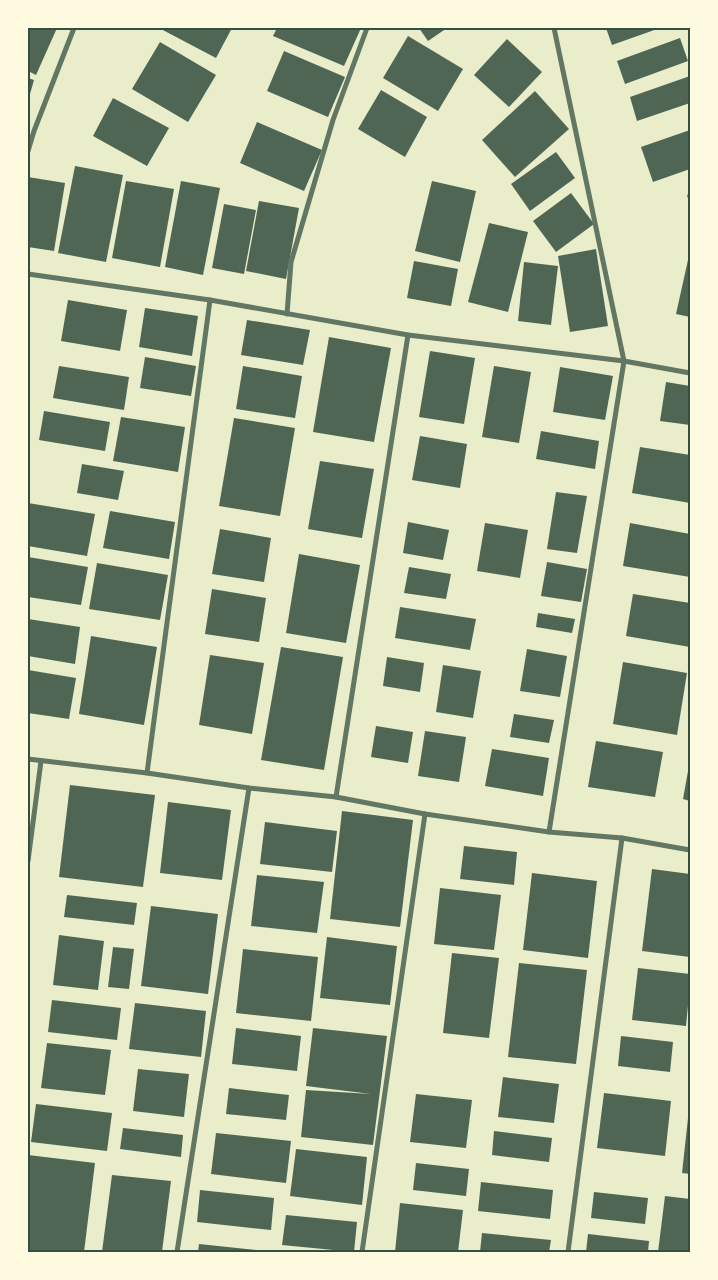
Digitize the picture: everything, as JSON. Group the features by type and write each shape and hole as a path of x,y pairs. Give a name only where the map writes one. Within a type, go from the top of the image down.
{"street":[{"path":"28,150 74,28"},
{"path":"287,314 291,262 334,120 367,28"},
{"path":"549,832 624,361 554,28"},
{"path":"28,274 210,300 408,335 624,361 690,373"},
{"path":"147,773 210,300"},
{"path":"336,797 408,335"},
{"path":"28,759 147,773 249,788 336,797 425,814 549,832 622,838 690,850"},
{"path":"28,860 41,761"},
{"path":"177,1252 249,788"},
{"path":"362,1252 425,814"},
{"path":"568,1252 622,838"}],"building":[{"path":"28,28 57,28 36,75 28,71"},
{"path":"159,28 232,28 216,58"},
{"path":"277,28 361,28 344,66 273,36"},
{"path":"419,28 447,28 428,41"},
{"path":"606,28 660,28 612,45"},
{"path":"408,36 463,69 438,111 383,78"},
{"path":"680,38 688,61 625,84 617,61"},
{"path":"507,39 542,72 509,107 474,75"},
{"path":"160,42 216,75 188,122 132,89"},
{"path":"284,51 345,77 328,117 267,91"},
{"path":"690,76 690,103 637,121 630,97"},
{"path":"28,78 34,80 28,101"},
{"path":"381,90 427,117 405,157 358,129"},
{"path":"535,91 569,129 515,177 482,140"},
{"path":"113,98 169,128 147,166 93,136"},
{"path":"257,122 322,150 304,191 240,163"},
{"path":"690,130 690,169 653,182 641,147"},
{"path":"556,152 575,178 530,211 511,184"},
{"path":"75,166 123,175 106,262 58,253"},
{"path":"28,177 65,183 54,251 28,247"},
{"path":"126,181 174,189 160,267 112,258"},
{"path":"181,181 220,188 203,275 165,267"},
{"path":"432,181 476,191 460,262 415,251"},
{"path":"571,193 594,224 556,252 533,221"},
{"path":"690,194 690,206 687,195"},
{"path":"259,201 299,208 286,279 246,271"},
{"path":"224,204 256,210 244,274 212,268"},
{"path":"489,223 528,232 508,312 468,302"},
{"path":"596,249 608,326 570,332 558,256"},
{"path":"690,251 690,317 676,314"},
{"path":"414,261 458,269 451,306 407,298"},
{"path":"524,262 558,266 551,325 518,321"},
{"path":"68,300 127,310 120,351 61,341"},
{"path":"145,308 198,316 192,356 139,347"},
{"path":"247,320 310,330 303,365 241,355"},
{"path":"329,337 391,348 374,442 313,432"},
{"path":"430,351 475,358 464,424 419,417"},
{"path":"145,357 196,366 191,396 140,388"},
{"path":"59,366 129,377 124,410 53,398"},
{"path":"243,366 302,376 295,418 236,409"},
{"path":"494,366 531,372 519,443 482,437"},
{"path":"560,367 613,376 605,420 553,412"},
{"path":"666,382 690,386 690,425 660,421"},
{"path":"44,411 110,422 105,451 39,440"},
{"path":"121,417 185,427 178,472 113,461"},
{"path":"234,418 295,428 280,516 219,506"},
{"path":"541,431 599,441 595,469 536,459"},
{"path":"420,436 467,444 460,488 412,480"},
{"path":"640,447 690,455 690,503 632,493"},
{"path":"320,461 374,469 362,538 308,529"},
{"path":"82,464 124,471 118,500 77,493"},
{"path":"556,492 587,496 577,553 547,549"},
{"path":"28,503 95,514 87,556 28,546"},
{"path":"110,511 175,522 169,559 103,548"},
{"path":"408,522 449,530 443,560 403,553"},
{"path":"485,523 528,530 520,578 477,571"},
{"path":"630,523 690,534 690,577 623,566"},
{"path":"220,529 271,538 264,582 212,574"},
{"path":"299,554 360,565 346,643 286,633"},
{"path":"28,557 88,567 81,605 28,597"},
{"path":"547,562 587,569 581,602 541,596"},
{"path":"97,563 168,575 160,620 89,609"},
{"path":"409,567 451,574 446,599 404,593"},
{"path":"212,589 266,598 259,642 205,634"},
{"path":"633,594 690,603 690,647 626,636"},
{"path":"400,607 476,619 470,650 395,638"},
{"path":"538,613 575,619 572,633 536,627"},
{"path":"28,619 80,627 75,664 28,656"},
{"path":"91,636 157,647 144,725 79,714"},
{"path":"281,647 343,657 324,770 261,760"},
{"path":"527,649 567,656 560,697 520,691"},
{"path":"210,655 264,663 252,734 199,725"},
{"path":"387,657 424,663 420,692 383,686"},
{"path":"623,662 687,673 677,735 613,724"},
{"path":"443,665 481,671 473,718 436,712"},
{"path":"28,670 76,678 69,719 28,713"},
{"path":"514,714 554,720 549,743 510,737"},
{"path":"376,726 413,732 408,763 371,757"},
{"path":"425,731 466,737 459,782 418,776"},
{"path":"596,741 663,752 655,797 588,787"},
{"path":"492,749 549,758 543,796 485,786"},
{"path":"690,760 690,801 683,799"},
{"path":"70,785 155,795 143,887 59,877"},
{"path":"168,802 231,810 222,880 160,873"},
{"path":"342,811 413,820 400,927 330,919"},
{"path":"265,822 337,831 332,872 260,864"},
{"path":"464,846 517,852 514,885 460,879"},
{"path":"652,869 690,874 690,957 642,951"},
{"path":"532,873 597,881 588,958 523,950"},
{"path":"257,875 324,882 317,933 251,926"},
{"path":"440,888 501,895 494,950 434,944"},
{"path":"67,895 137,903 134,925 64,917"},
{"path":"151,906 218,914 208,994 141,986"},
{"path":"59,935 104,941 98,990 53,985"},
{"path":"327,937 397,946 390,1005 320,998"},
{"path":"113,947 134,949 129,989 108,987"},
{"path":"243,949 318,957 311,1021 236,1013"},
{"path":"452,953 499,958 489,1038 443,1033"},
{"path":"519,963 587,970 576,1064 508,1057"},
{"path":"638,968 690,974 686,1026 632,1020"},
{"path":"52,1000 121,1008 117,1040 48,1032"},
{"path":"135,1003 206,1011 201,1057 129,1049"},
{"path":"236,1028 301,1036 297,1071 232,1064"},
{"path":"313,1028 387,1036 373,1145 301,1137 306,1090 371,1094 306,1086"},
{"path":"621,1036 673,1042 670,1072 618,1066"},
{"path":"47,1043 111,1050 105,1095 41,1088"},
{"path":"138,1069 189,1074 184,1117 133,1111"},
{"path":"503,1077 559,1084 554,1123 498,1117"},
{"path":"229,1088 289,1095 286,1120 226,1114"},
{"path":"604,1093 671,1101 665,1156 597,1148"},
{"path":"416,1094 472,1100 466,1148 410,1142"},
{"path":"36,1104 112,1113 107,1151 31,1142"},
{"path":"690,1109 690,1174 682,1173"},
{"path":"123,1128 183,1135 181,1157 120,1149"},
{"path":"494,1131 552,1138 549,1162 492,1155"},
{"path":"216,1133 291,1141 286,1183 211,1174"},
{"path":"296,1149 367,1157 362,1205 290,1196"},
{"path":"28,1155 95,1163 84,1252 28,1252"},
{"path":"416,1163 469,1169 466,1196 413,1190"},
{"path":"112,1175 171,1181 162,1252 102,1252"},
{"path":"481,1182 553,1190 550,1219 478,1211"},
{"path":"200,1190 274,1198 271,1230 197,1222"},
{"path":"594,1192 648,1198 645,1224 591,1218"},
{"path":"665,1196 690,1199 690,1252 658,1252"},
{"path":"400,1203 463,1210 458,1252 395,1252"},
{"path":"286,1215 357,1222 354,1252 282,1245"},
{"path":"482,1233 551,1240 549,1252 480,1252"},
{"path":"588,1234 649,1241 648,1252 586,1252"},
{"path":"199,1244 266,1251 266,1252 198,1252"}]}
